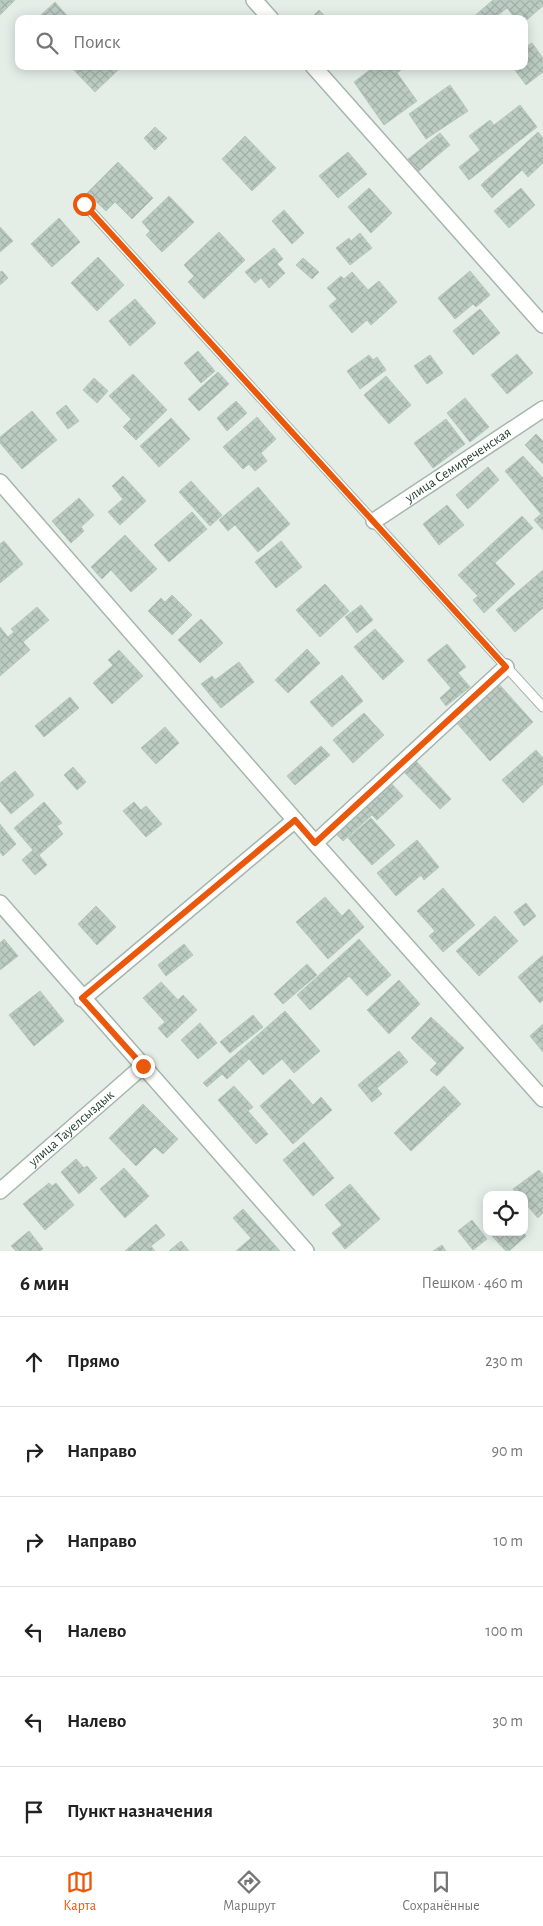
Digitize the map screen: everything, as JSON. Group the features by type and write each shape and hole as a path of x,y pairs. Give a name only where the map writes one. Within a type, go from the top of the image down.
{"street":[{"path":"254,0 267,15"},
{"path":"317,70 543,325"},
{"name":"улица Семиреченская","path":"374,521 543,409"},
{"path":"0,482 315,843 543,1099"},
{"path":"315,843 506,667"},
{"path":"82,998 295,820"},
{"path":"0,903 306,1251"},
{"name":"улица Тауелсыздык","path":"0,1191 143,1066"}],"lane":[{"path":"84,204 543,707"}],"building":[{"path":"0,0 15,0 0,15"},
{"path":"493,0 543,0 543,6 528,19 528,15 513,15 507,8 498,15 476,15"},
{"path":"55,2 66,15 41,15"},
{"path":"319,10 324,15 314,15"},
{"path":"532,43 543,58 543,72 526,85 515,70 528,70 528,46"},
{"path":"74,70 118,70 95,92"},
{"path":"370,70 401,70 397,73 417,101 384,125 354,82"},
{"path":"450,85 468,111 426,139 409,114"},
{"path":"520,105 537,127 469,180 459,167 480,150 469,136 490,120 494,125"},
{"path":"155,127 167,138 155,150 144,138"},
{"path":"538,132 543,138 543,163 528,177 522,170 492,198 481,185"},
{"path":"440,133 450,145 419,171 408,159"},
{"path":"245,136 276,168 252,191 222,159"},
{"path":"348,152 367,174 338,198 319,176"},
{"path":"118,162 153,198 132,219 115,202 106,211 87,193"},
{"path":"369,188 392,213 371,233 348,207"},
{"path":"521,188 535,205 509,228 494,211"},
{"path":"169,196 194,222 162,252 146,235 150,231 142,222"},
{"path":"284,210 304,233 292,244 272,221"},
{"path":"59,218 80,242 52,267 31,244"},
{"path":"0,227 13,241 0,252"},
{"path":"219,232 245,260 204,299 188,282 194,276 184,265"},
{"path":"360,233 372,248 350,265 336,248 349,238 351,241"},
{"path":"274,248 283,259 277,264 285,273 269,288 261,278 255,283 245,272"},
{"path":"98,257 124,285 97,311 71,283"},
{"path":"303,258 319,272 312,279 296,265"},
{"path":"2,271 8,278 0,285 0,272"},
{"path":"470,271 490,295 476,307 473,304 455,319 438,298"},
{"path":"352,272 368,290 379,281 397,302 371,325 367,320 352,333 329,306 337,299 327,288 341,276 344,279"},
{"path":"135,299 156,323 130,346 109,321"},
{"path":"480,309 500,333 473,355 453,331"},
{"path":"198,351 215,371 201,383 184,363"},
{"path":"517,354 533,373 507,394 491,375"},
{"path":"369,355 373,360 377,357 386,370 360,389 347,371"},
{"path":"430,355 443,373 427,384 414,366"},
{"path":"218,372 229,384 199,411 188,399"},
{"path":"133,374 167,410 136,440 123,427 131,419 109,396"},
{"path":"386,376 411,405 389,424 364,395"},
{"path":"94,378 108,391 97,403 83,390"},
{"path":"465,398 489,427 470,442 447,413"},
{"path":"236,401 247,413 227,431 217,418"},
{"path":"66,405 79,421 68,429 56,413"},
{"path":"32,411 57,440 22,469 0,443 0,437"},
{"path":"257,417 276,439 261,453 267,461 255,471 249,464 243,469 223,447"},
{"path":"171,418 190,439 159,467 140,446"},
{"path":"446,419 465,444 433,468 414,443"},
{"path":"536,434 543,441 543,464 525,445"},
{"path":"523,456 543,478 543,530 534,520 541,514 505,471"},
{"path":"488,467 499,480 468,509 456,495"},
{"path":"123,476 146,501 120,525 108,512 123,499 112,486"},
{"path":"191,481 222,515 210,526 179,492"},
{"path":"258,487 290,524 258,552 235,525 228,531 219,520"},
{"path":"79,498 94,515 81,527 84,531 71,543 52,521"},
{"path":"447,505 464,525 439,545 423,524"},
{"path":"192,512 207,529 169,562 154,545"},
{"path":"522,516 533,528 495,563 515,584 484,613 473,600 478,596 458,575"},
{"path":"125,535 157,569 131,592 111,570 102,579 91,567"},
{"path":"4,541 23,564 0,583 0,544"},
{"path":"281,541 302,567 276,588 255,562"},
{"path":"543,570 543,608 515,632 496,610"},
{"path":"325,584 349,611 320,637 296,610"},
{"path":"172,595 192,615 172,635 148,611 161,598 165,602"},
{"path":"361,605 373,620 357,633 345,617"},
{"path":"37,607 49,620 23,642 30,650 0,676 0,627 8,637 14,632 11,629"},
{"path":"201,619 223,643 200,663 178,640"},
{"path":"375,629 404,661 383,680 354,647"},
{"path":"447,644 466,667 458,673 470,687 446,706 440,698 451,688 427,660"},
{"path":"307,649 320,663 288,693 275,680"},
{"path":"119,650 143,676 112,704 93,683 113,665 108,660"},
{"path":"239,662 254,682 221,708 201,684 212,676 215,680"},
{"path":"342,675 363,701 332,727 310,702"},
{"path":"498,683 533,722 490,761 455,721"},
{"path":"70,697 79,708 44,737 35,726"},
{"path":"364,713 384,735 353,763 333,740"},
{"path":"165,727 179,743 156,764 141,748"},
{"path":"321,746 330,755 295,785 287,776"},
{"path":"536,750 543,758 543,784 523,803 502,780"},
{"path":"415,760 451,799 440,809 403,771"},
{"path":"73,767 86,782 77,790 64,775"},
{"path":"15,771 34,795 11,814 0,801 0,783"},
{"path":"388,780 403,796 377,820 372,815 343,841 333,831"},
{"path":"44,802 62,823 57,826 63,834 39,855 47,865 35,875 22,860 33,850 14,828"},
{"path":"134,802 141,810 146,806 162,824 146,837 123,811"},
{"path":"371,818 395,845 372,865 348,838"},
{"path":"0,824 16,844 3,856 0,852"},
{"path":"417,840 439,867 424,880 421,875 396,896 377,873"},
{"path":"443,888 475,925 443,952 429,936 435,931 417,911"},
{"path":"325,897 342,916 349,909 364,927 328,959 296,922"},
{"path":"526,903 536,916 524,926 514,912"},
{"path":"96,906 116,927 97,945 78,924"},
{"path":"495,916 518,941 479,976 456,951"},
{"path":"4,939 18,956 0,970 0,943"},
{"path":"359,939 391,975 367,996 349,976 310,1010 297,995"},
{"path":"184,944 193,955 166,976 158,965"},
{"path":"543,955 543,1000 540,1003 518,977"},
{"path":"307,964 317,975 283,1004 274,994"},
{"path":"399,980 420,1004 389,1034 367,1010"},
{"path":"161,982 178,1000 183,995 197,1010 167,1038 158,1028 165,1022 143,998"},
{"path":"40,991 64,1021 34,1046 9,1015"},
{"path":"285,1011 320,1051 294,1073 282,1059 263,1075 249,1059 227,1079 222,1074 207,1087 203,1083"},
{"path":"253,1015 263,1027 230,1053 220,1042"},
{"path":"431,1017 464,1048 437,1076 430,1070 437,1063 411,1038"},
{"path":"200,1023 217,1043 198,1059 181,1040"},
{"path":"543,1024 543,1052 530,1036"},
{"path":"399,1051 408,1062 377,1088 382,1094 372,1102 358,1085"},
{"path":"290,1079 313,1105 321,1097 332,1110 293,1144 260,1106"},
{"path":"234,1086 253,1107 248,1111 268,1134 256,1144 218,1100"},
{"path":"444,1086 461,1104 411,1151 394,1133"},
{"path":"143,1104 178,1139 163,1154 155,1147 136,1166 109,1138"},
{"path":"304,1142 334,1178 313,1196 283,1160"},
{"path":"76,1159 84,1168 87,1166 97,1178 79,1194 61,1172"},
{"path":"124,1168 149,1196 125,1218 100,1189"},
{"path":"539,1170 543,1175 543,1213 538,1218 528,1207 528,1191 515,1191 513,1189"},
{"path":"49,1183 52,1186 56,1183 74,1205 45,1230 23,1204"},
{"path":"350,1184 380,1219 345,1249 332,1233 342,1225 325,1205"},
{"path":"243,1209 280,1251 236,1251 251,1238 233,1218"},
{"path":"472,1220 487,1239 473,1250 458,1231"},
{"path":"156,1224 165,1235 151,1246 155,1251 125,1251"},
{"path":"29,1231 43,1249 40,1251 16,1251 11,1246"},
{"path":"492,1236 526,1236 509,1251 506,1251"},
{"path":"181,1241 189,1251 169,1251"},
{"path":"442,1245 446,1251 433,1251"}],"route":[{"path":"84,204 506,667 315,843 295,820 82,998 143,1066"}]}
